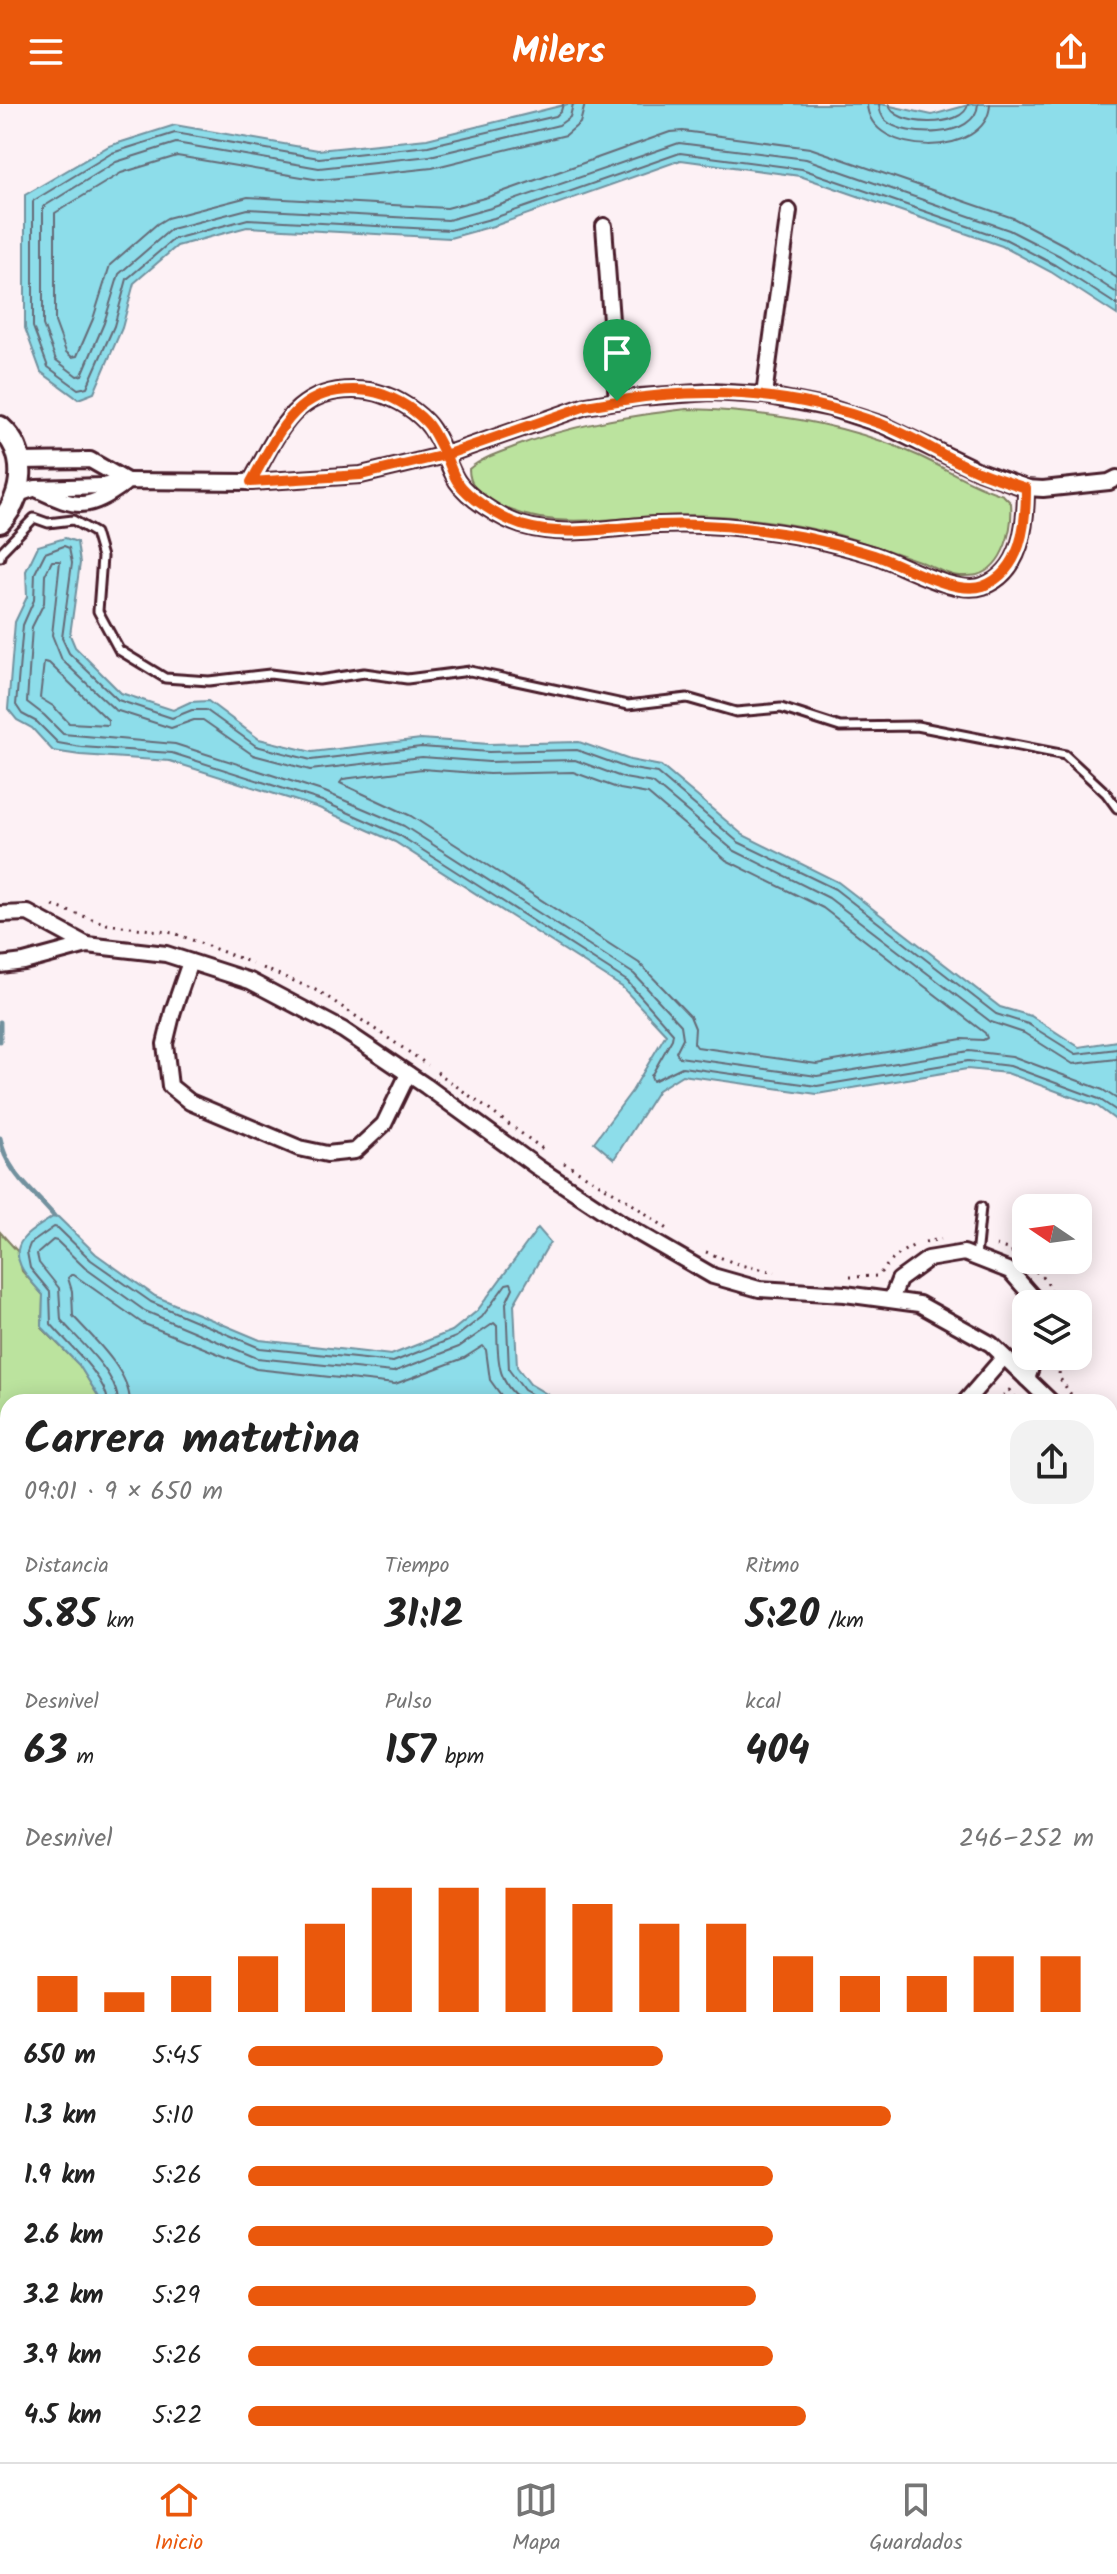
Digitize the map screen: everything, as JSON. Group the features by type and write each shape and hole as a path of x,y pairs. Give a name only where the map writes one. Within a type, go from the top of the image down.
{"street":[{"path":"764,395 789,211"},
{"path":"604,226 617,401"},
{"path":"251,482 282,426 306,400 343,390 371,391 398,400 427,423 458,483 484,507 521,525 576,533 658,525 745,528 803,537 874,555 958,587 979,587 999,579 1011,563 1021,542 1026,488"},
{"path":"20,461 90,460 127,481 251,482 361,475 445,455 586,406 711,392 764,395 830,408 883,425 979,471 1026,488 1043,489 1117,478"},
{"path":"0,427 14,445 27,491 66,503 98,502 127,481"},
{"path":"0,522 27,491"},
{"path":"0,914 28,913 87,945"},
{"path":"0,965 24,962 87,945 166,954 250,981 343,1030 537,1167 623,1224 713,1276 759,1289 845,1294 919,1304 991,1344 1043,1394"},
{"path":"190,962 165,1044 170,1086 190,1102 299,1148 327,1154 355,1151 384,1124 408,1074"},
{"path":"891,1300 899,1280 928,1259 976,1250 1010,1271 1027,1290"},
{"path":"972,1394 1004,1357"},
{"path":"1027,1379 1030,1370"}],"lane":[{"path":"0,557 1,552 34,518 48,523 73,520 95,533 102,557 98,611 119,650 165,678 209,681 270,674 319,680 364,673 407,679 470,671 628,705 687,698 736,712 781,708 840,727 917,726 1065,755 1106,793 1117,808"},
{"path":"976,1250 981,1207"}],"path":[{"path":"43,902 107,924 174,933 320,992 483,1103 555,1158 625,1199 669,1230"},
{"path":"846,1277 878,1276 906,1249 934,1238 976,1250 1008,1249 1012,1252"},
{"path":"703,1250 740,1265 783,1274"},
{"path":"1059,1370 1059,1377 1071,1394"}],"green space":[{"path":"687,409 776,416 835,427 919,456 1003,495 1011,503 1009,534 1001,555 987,571 959,576 839,535 771,522 699,515 587,521 547,519 510,510 487,498 471,480 469,469 479,462 535,439 599,422"},
{"path":"0,1232 18,1252 22,1271 43,1295 42,1328 79,1365 97,1394 0,1394"}],"water":[{"path":"568,104 881,104 932,115 972,104 1117,104 1117,315 1051,272 1002,246 800,176 681,160 497,225 450,238 247,227 177,246 134,283 122,328 94,393 78,399 41,372 25,328 25,195 109,146 175,125 318,150 427,139"},
{"path":"65,538 77,542 80,563 70,635 75,647 121,693 173,710 190,702 208,701 259,739 312,752 421,739 489,744 579,742 630,760 661,766 743,835 838,882 1000,1007 1031,1016 1079,1047 1117,1041 1117,1121 1097,1106 1007,1073 967,1069 817,1094 682,1075 658,1090 614,1159 594,1142 632,1091 666,1034 622,987 395,842 319,808 170,761 53,751 32,728 17,720 8,709 15,622 27,597 26,571 38,546"},
{"path":"54,1216 58,1217 96,1254 155,1296 260,1340 391,1355 452,1331 477,1311 538,1228 550,1242 514,1304 517,1367 530,1384 547,1394 97,1394 79,1365 42,1327 43,1295 22,1269 18,1254 23,1239"}],"waterway":[{"path":"0,1022 0,1041"},
{"path":"0,1138 14,1171 54,1216"}],"route":[{"path":"617,401 586,406 445,455 361,475 251,482 282,426 306,400 343,390 371,391 398,400 427,423 445,455 458,483 484,507 521,525 576,533 658,525 745,528 803,537 874,555 958,587 979,587 999,579 1021,542 1026,488 979,471 883,425 830,408 764,395 711,392 617,401"}]}
